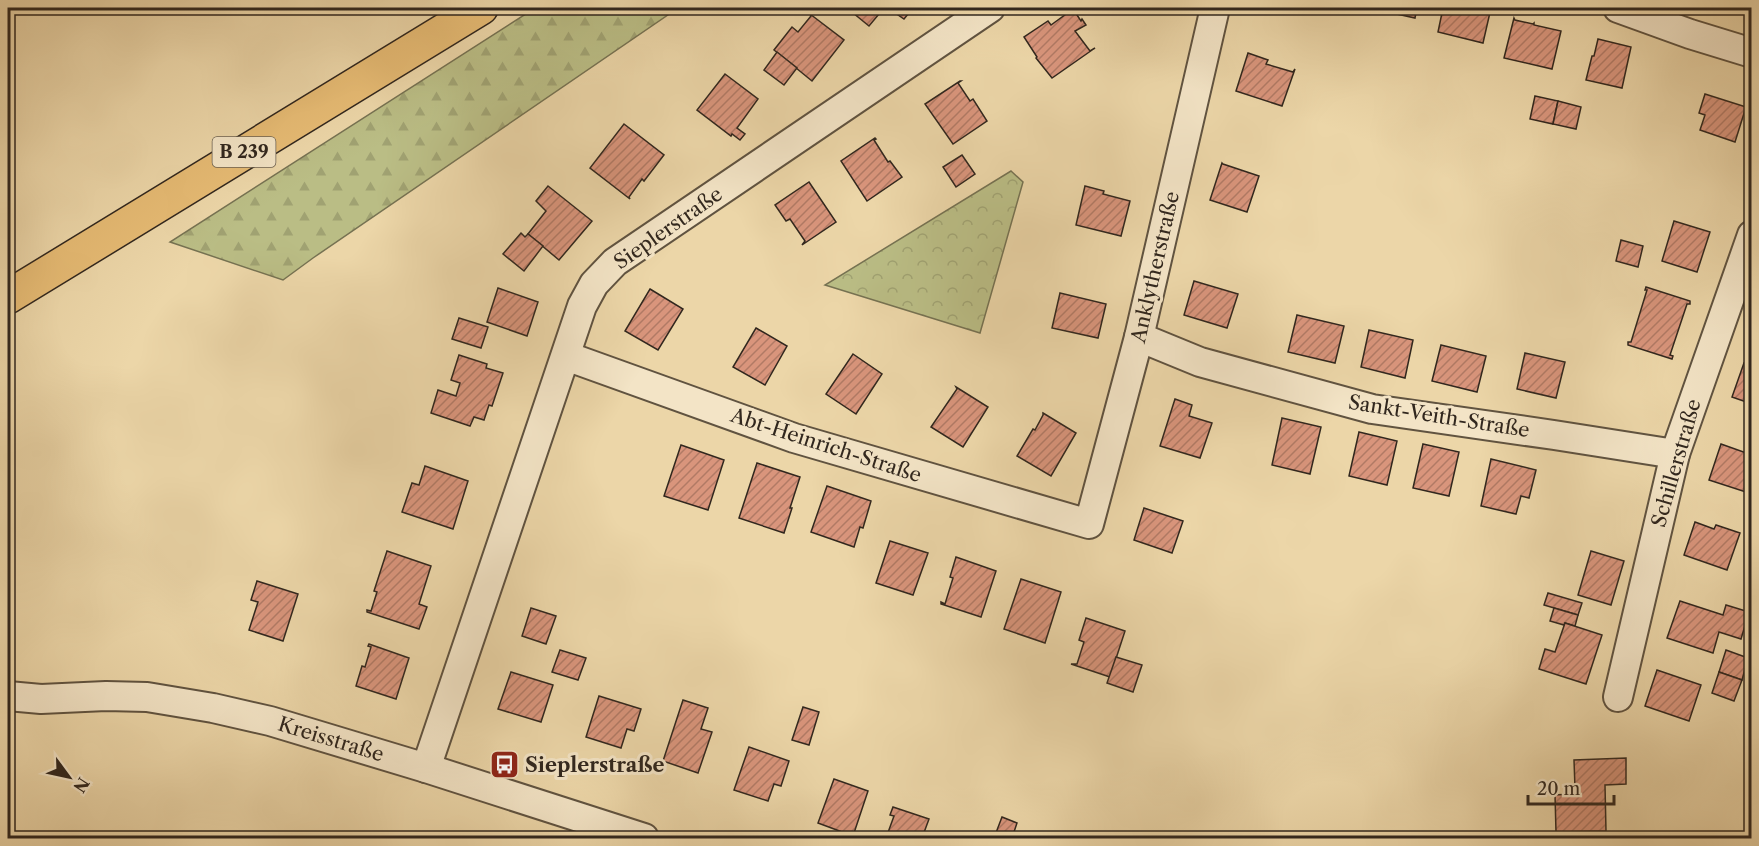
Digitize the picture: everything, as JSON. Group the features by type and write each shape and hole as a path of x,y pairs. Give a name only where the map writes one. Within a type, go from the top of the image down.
{"main road":[{"name":"B 239","path":"8,297 482,8"}],"street":[{"name":"Sieplerstraße","path":"426,768 582,306 594,285 615,262 990,8"},
{"name":"Anklytherstraße","path":"1089,524 1139,337 1215,8"},
{"path":"1618,8 1752,53"},
{"name":"Schillerstraße","path":"1618,697 1675,454 1752,235"},
{"name":"Sankt-Veith-Straße","path":"1139,337 1200,362 1372,409 1675,454"},
{"name":"Abt-Heinrich-Straße","path":"566,356 794,438 1089,524"},
{"name":"Kreisstraße","path":"8,696 41,699 147,697 213,708 270,721 426,768 644,838"}],"green space":[{"path":"535,8 678,8 283,280 170,242"},
{"path":"1011,171 1023,182 980,333 825,285"}],"building":[{"path":"847,8 884,8 869,26"},
{"path":"888,8 913,8 904,19"},
{"path":"1370,8 1417,8 1415,18"},
{"path":"1443,8 1491,8 1483,43 1438,32"},
{"path":"1073,9 1086,25 1075,31 1090,51 1095,48 1052,78 1036,58 1024,37 1048,21 1051,25"},
{"path":"810,14 844,40 812,81 774,50 792,27 798,32 811,16"},
{"path":"1514,18 1561,31 1552,69 1504,58"},
{"path":"1598,39 1631,47 1622,88 1586,80"},
{"path":"777,52 797,68 784,85 764,70"},
{"path":"1248,53 1268,60 1266,64 1293,72 1295,69 1282,106 1236,91"},
{"path":"725,74 758,99 737,128 745,134 740,140 732,134 731,136 697,110"},
{"path":"960,81 958,83 970,101 973,99 987,121 953,144 925,104"},
{"path":"1705,94 1746,107 1735,142 1700,130 1705,115 1699,113"},
{"path":"1535,96 1558,101 1553,124 1530,119"},
{"path":"1558,101 1581,107 1576,129 1553,124"},
{"path":"624,124 664,155 644,181 642,179 629,197 630,199 590,168"},
{"path":"875,138 874,140 888,162 890,161 902,177 867,201 841,161"},
{"path":"962,155 975,174 956,187 943,167"},
{"path":"1222,163 1259,176 1247,212 1210,200"},
{"path":"809,182 836,222 802,245 805,241 790,219 786,221 775,205"},
{"path":"548,186 592,221 559,260 528,234 546,211 536,201"},
{"path":"1085,186 1104,191 1103,194 1130,201 1121,236 1076,225"},
{"path":"1674,221 1710,232 1697,272 1662,261"},
{"path":"521,233 525,237 528,234 543,246 524,271 503,254"},
{"path":"1621,240 1643,246 1638,267 1616,261"},
{"path":"1194,281 1238,294 1227,328 1184,315"},
{"path":"1646,287 1690,301 1670,355 1673,356 1672,359 1628,345 1628,342 1631,342"},
{"path":"498,288 538,302 527,336 487,322"},
{"path":"650,289 683,309 658,350 625,331"},
{"path":"1060,293 1106,304 1098,338 1052,328"},
{"path":"1297,315 1344,326 1335,363 1288,352"},
{"path":"459,318 488,327 481,348 452,339"},
{"path":"756,328 787,346 765,385 733,367"},
{"path":"1369,330 1413,340 1405,378 1361,367"},
{"path":"1441,345 1486,356 1477,392 1432,381"},
{"path":"1525,353 1565,362 1556,398 1517,389"},
{"path":"853,354 882,374 856,414 826,394"},
{"path":"459,355 487,364 486,368 503,373 492,406 489,405 484,420 474,417 470,426 431,413 438,390 456,396 460,383 451,380"},
{"path":"1744,363 1752,365 1752,404 1732,397"},
{"path":"956,387 988,407 963,447 931,427 957,389"},
{"path":"1175,399 1192,405 1189,416 1212,423 1200,458 1160,446"},
{"path":"1043,413 1076,433 1051,476 1017,456 1033,429 1035,430"},
{"path":"1282,418 1321,427 1310,474 1272,465"},
{"path":"1359,432 1397,441 1387,485 1349,476"},
{"path":"1423,444 1459,452 1449,496 1413,488"},
{"path":"1721,444 1752,455 1752,494 1709,480"},
{"path":"681,445 724,460 708,510 664,496"},
{"path":"1491,459 1536,470 1529,498 1521,496 1516,514 1481,506"},
{"path":"757,463 800,477 784,533 739,518"},
{"path":"425,466 468,481 453,529 402,512 412,483 419,485"},
{"path":"827,486 871,501 863,528 860,527 854,547 811,532"},
{"path":"1144,508 1183,521 1172,553 1134,540"},
{"path":"1695,522 1714,529 1716,525 1740,533 1727,570 1684,555"},
{"path":"890,541 928,553 913,595 876,583"},
{"path":"387,551 431,566 419,604 427,607 419,629 367,612 367,610 371,611 377,592 374,591"},
{"path":"1591,551 1624,561 1611,605 1578,595"},
{"path":"956,557 996,571 981,617 941,604 941,602 945,604 953,578 950,577"},
{"path":"1021,579 1061,592 1045,643 1004,629"},
{"path":"257,581 298,594 283,641 249,630 258,602 251,600"},
{"path":"1548,593 1582,603 1578,615 1544,605"},
{"path":"1680,601 1723,615 1726,605 1749,612 1741,639 1719,632 1713,653 1667,638"},
{"path":"531,608 556,616 546,644 522,636"},
{"path":"1554,608 1578,615 1575,626 1550,621"},
{"path":"1086,618 1125,631 1110,677 1071,664 1077,664 1084,642 1079,640"},
{"path":"1565,623 1602,635 1586,684 1539,669 1545,649 1555,652"},
{"path":"369,644 409,658 396,699 356,686 362,666 365,667 371,647 368,646"},
{"path":"560,650 586,658 578,680 552,672"},
{"path":"1726,650 1748,658 1742,680 1719,672"},
{"path":"1116,657 1142,665 1133,692 1107,683"},
{"path":"1657,670 1701,685 1689,721 1645,706"},
{"path":"511,672 553,685 541,722 498,709"},
{"path":"1719,672 1742,680 1734,701 1712,693"},
{"path":"599,696 641,709 634,731 627,729 621,748 586,737"},
{"path":"683,700 708,708 701,729 712,732 698,773 663,761"},
{"path":"803,707 819,712 809,745 792,740"},
{"path":"749,747 789,761 781,786 774,784 768,801 734,790"},
{"path":"1626,758 1626,784 1605,785 1606,831 1556,832 1555,795 1571,794 1571,788 1575,788 1574,760"},
{"path":"834,779 868,791 853,836 818,823"},
{"path":"893,807 929,819 922,838 886,838 894,816 890,815"},
{"path":"1002,817 1017,823 1012,838 994,838"},
{"path":"956,832 973,838 954,838"}],"place":[{"name":"Sieplerstraße","path":"504,765"}]}
